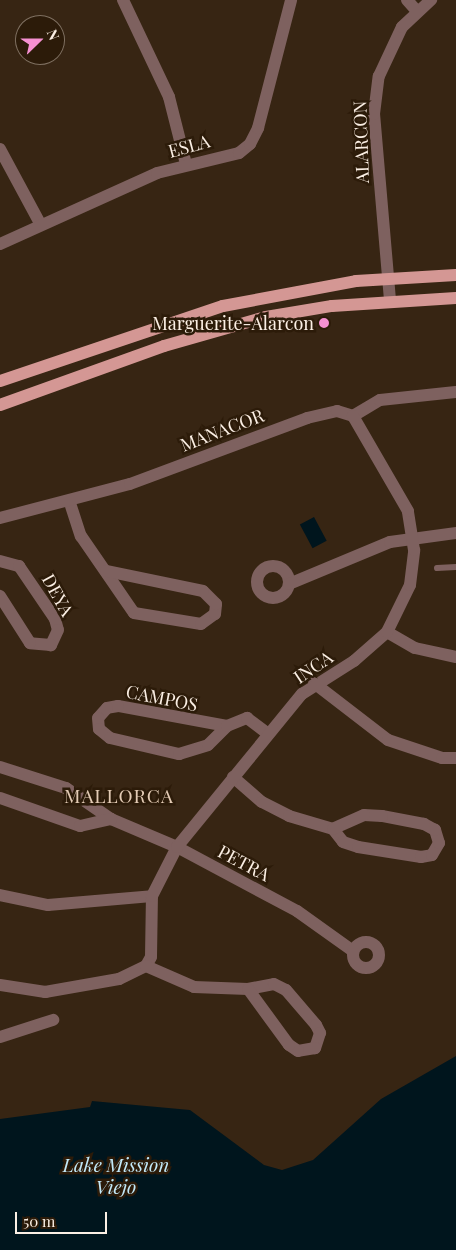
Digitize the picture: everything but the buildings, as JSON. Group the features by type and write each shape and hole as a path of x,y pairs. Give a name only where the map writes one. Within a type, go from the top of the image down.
{"main road":[{"path":"0,381 223,306 387,278 456,275"},
{"path":"0,405 164,346 241,324 332,306 390,300 456,298"}],"street":[{"path":"123,0 169,97 186,164"},
{"name":"ESLA","path":"0,244 186,164 239,152 250,144 258,128 291,0"},
{"path":"407,0 417,11"},
{"name":"ALARCON","path":"390,300 374,114 379,76 390,47 417,11 431,0"},
{"path":"0,149 41,225"},
{"path":"353,416 380,400 456,392"},
{"name":"MANACOR","path":"0,518 70,503 298,421 337,411 353,416"},
{"name":"INCA","path":"146,966 151,957 152,896 177,847 268,734 314,683 354,661 387,632 410,585 413,537 399,492 353,416"},
{"path":"70,503 81,536 134,613 201,624 215,614 216,604 203,591 106,571"},
{"path":"289,584 363,551 413,537 456,533"},
{"name":"DEYA","path":"0,562 20,566 55,619 58,630 50,645 30,643 0,596"},
{"path":"387,632 415,648 456,657"},
{"path":"314,683 388,740 442,758 456,758"},
{"name":"CAMPOS","path":"227,726 118,706 107,708 98,718 99,729 110,738 180,754 208,745 227,726 247,718 268,734"},
{"name":"PETRA","path":"0,767 12,767 66,788 111,819 177,847 298,911 353,951"},
{"path":"233,777 289,816 333,829 343,842 358,847 421,857 432,855 439,843 435,830 424,824 382,816 364,815 333,829"},
{"path":"0,798 80,826 111,819"},
{"path":"0,895 48,905 152,896"},
{"path":"0,985 45,992 119,979 146,966 166,979 194,987 248,989 274,984 286,990 316,1025 320,1033 315,1048 298,1052 289,1045 248,989"},
{"path":"0,1037 53,1020"}],"lane":[{"path":"437,568 456,566"}],"water":[{"path":"314,517 327,541 313,548 300,525"},
{"name":"Lake Mission Viejo","path":"456,1056 456,1250 0,1250 0,1119 90,1107 92,1101 190,1110 264,1165 282,1170 313,1160 381,1099"}],"place":[{"name":"Marguerite-Alarcon","path":"324,323"}],"district":[{"name":"MALLORCA","path":"119,796"}]}
